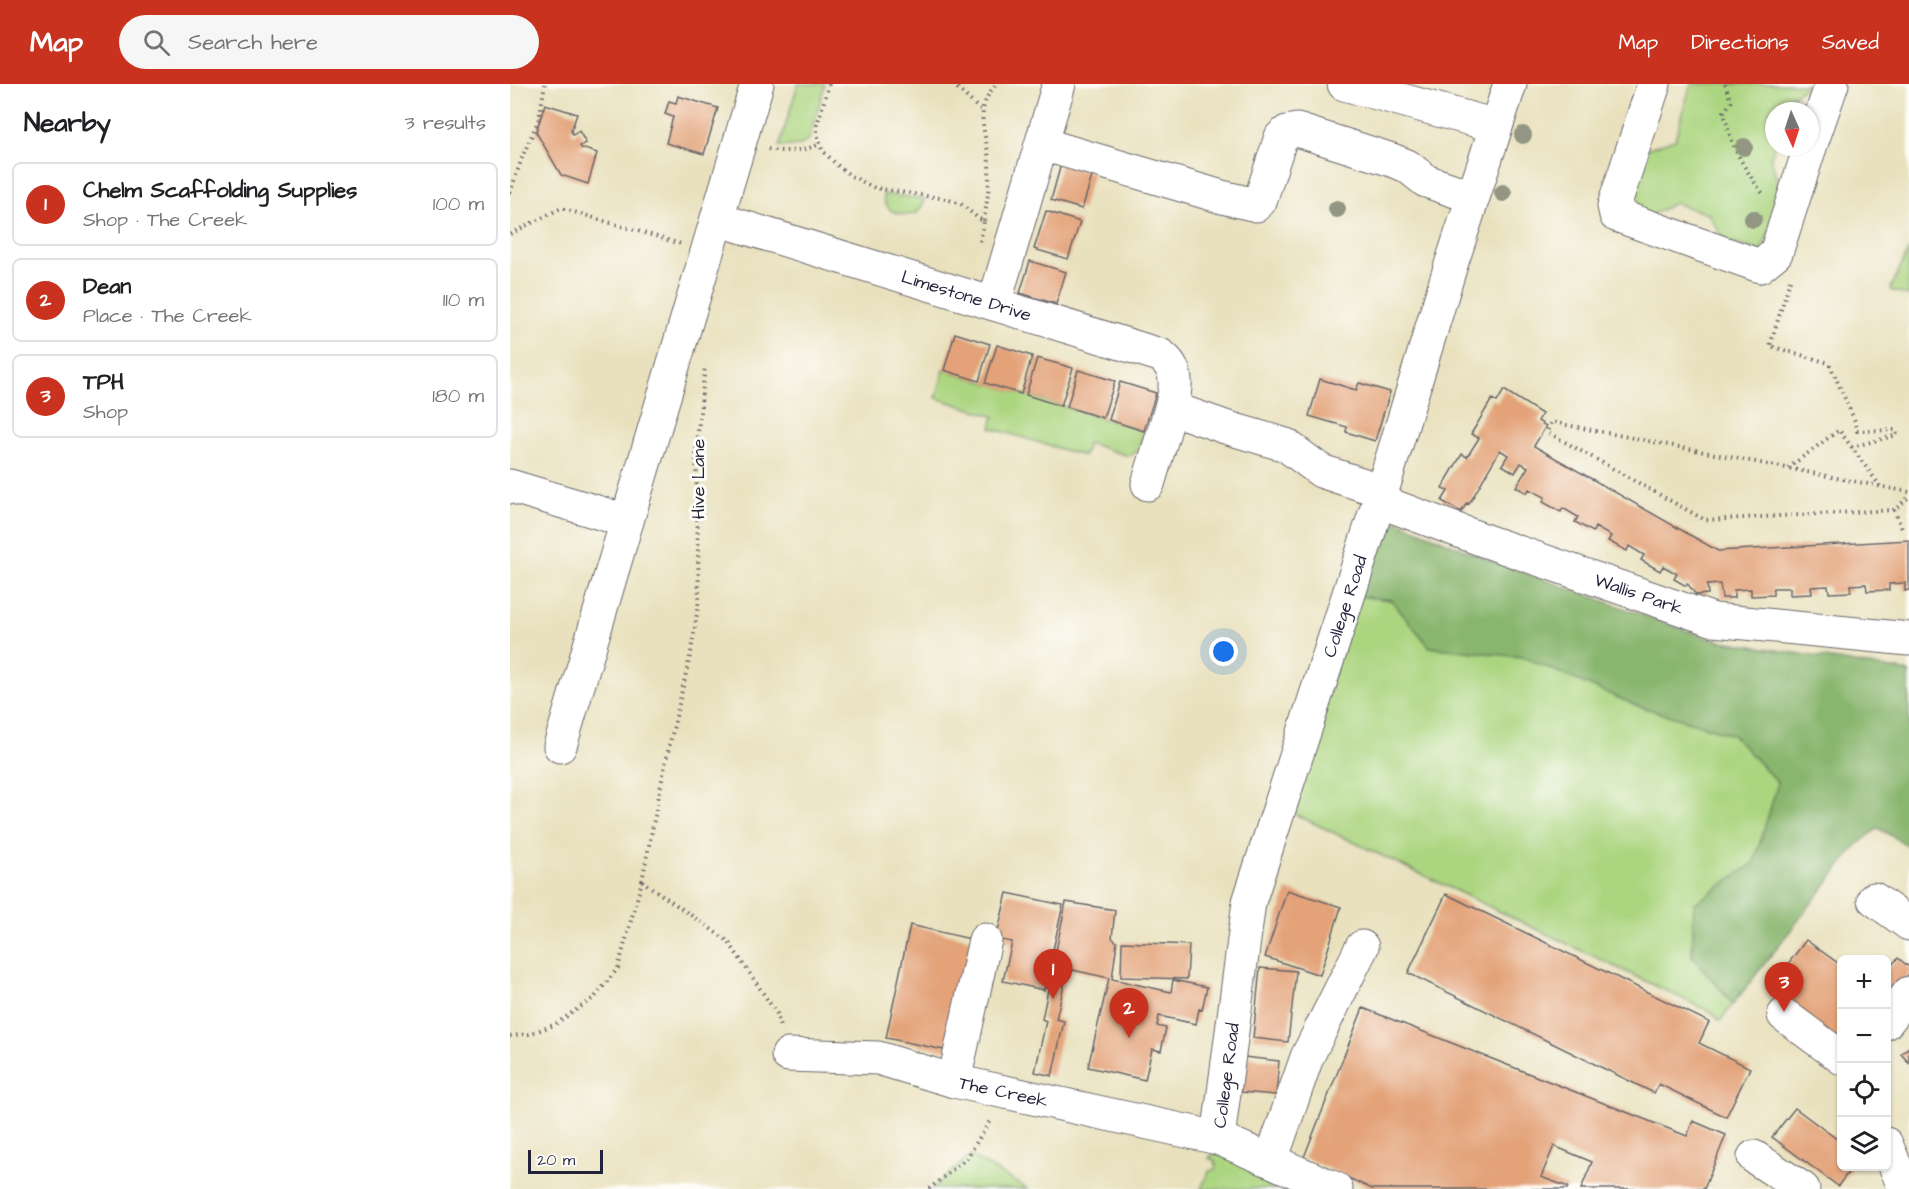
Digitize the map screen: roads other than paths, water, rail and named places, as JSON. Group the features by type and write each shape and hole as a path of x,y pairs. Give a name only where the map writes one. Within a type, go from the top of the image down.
{"street":[{"path":"560,746 757,84"},
{"path":"994,304 1059,84"},
{"path":"1344,84 1496,126"},
{"name":"College Road","path":"1218,1138 1249,902 1381,496 1510,84"},
{"path":"1654,84 1614,206 1616,216 1760,266 1776,253 1807,156"},
{"path":"1819,121 1832,84"},
{"path":"1042,144 1254,205 1260,201 1281,137 1287,132 1297,130 1406,165 1426,181 1473,197"},
{"name":"Limestone Drive","path":"717,219 1160,355 1169,362 1175,376 1176,390 1148,484"},
{"name":"Wallis Park","path":"1171,408 1286,445 1321,471 1486,541 1714,620 1909,639"},
{"path":"510,486 627,521"},
{"path":"1874,899 1909,924"},
{"path":"954,1081 985,940"},
{"path":"1268,1159 1277,1143 1307,1057 1362,947"},
{"path":"1891,1018 1909,993"},
{"path":"1784,1015 1837,1054"},
{"name":"The Creek","path":"788,1055 878,1058 954,1081 1218,1138 1336,1189"},
{"path":"1891,1154 1905,1189"},
{"path":"1754,1157 1803,1189"}],"place":[{"name":"Chelm Scaffolding Supplies","path":"1053,999"},
{"name":"TPH","path":"1784,1012"},
{"name":"Dean","path":"1129,1038"}]}
